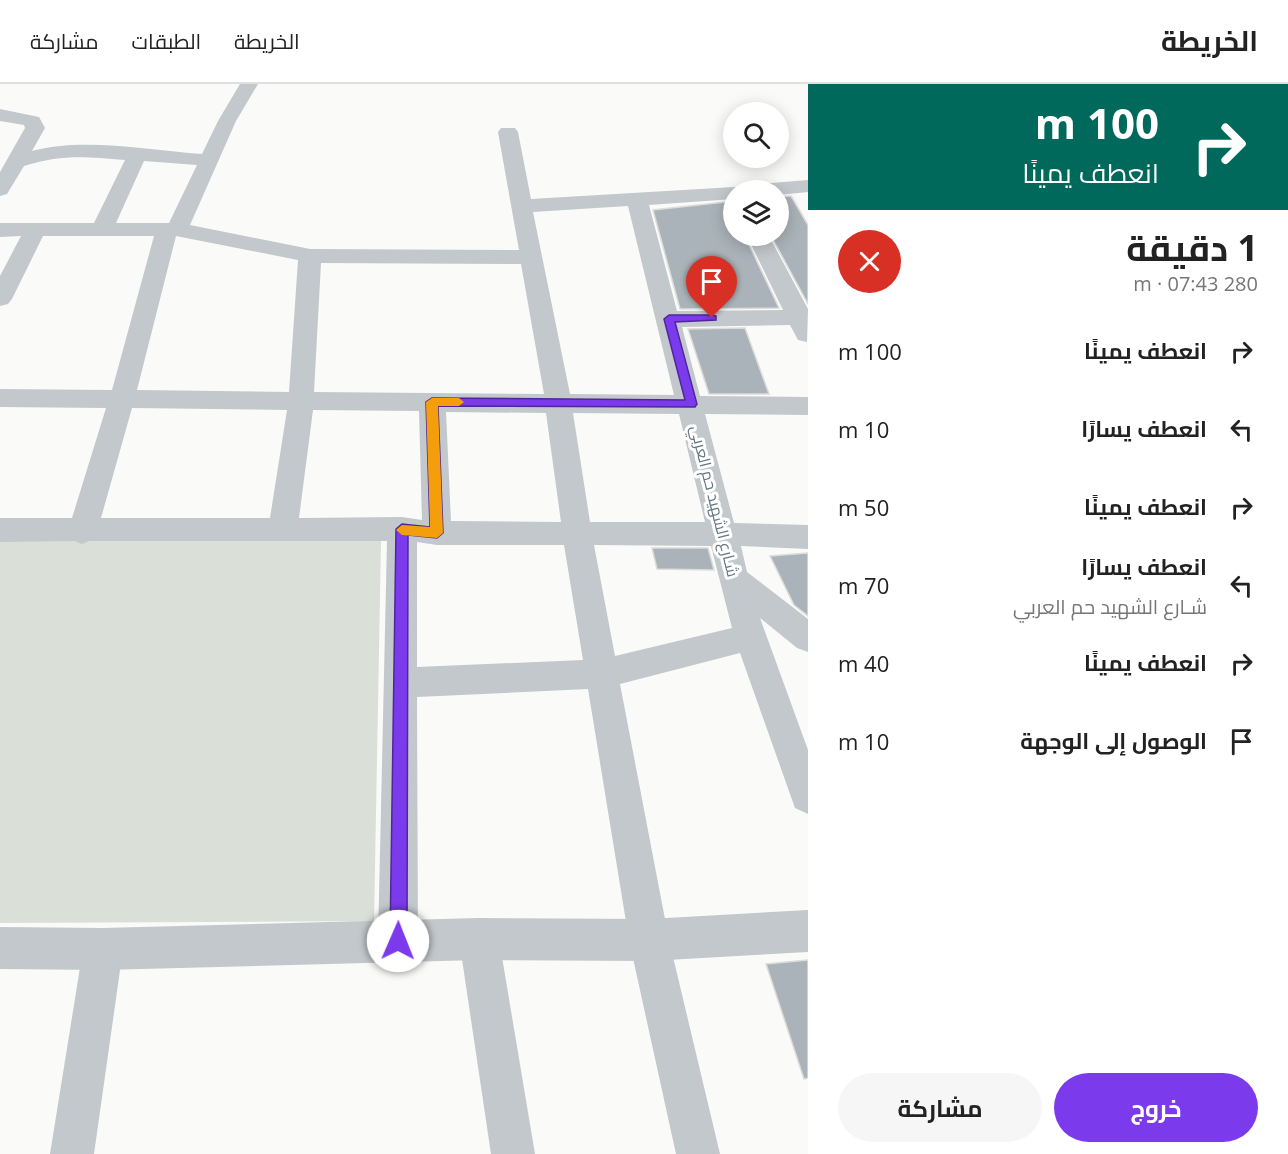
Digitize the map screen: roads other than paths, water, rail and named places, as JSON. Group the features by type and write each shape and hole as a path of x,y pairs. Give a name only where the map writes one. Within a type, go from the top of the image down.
{"street":[{"path":"82,532 172,229 227,121 249,84"},
{"path":"0,115 29,120 35,125 0,190"},
{"path":"508,132 558,402 577,533 649,940 698,1154"},
{"path":"16,162 62,151 209,159"},
{"path":"102,229 137,155"},
{"path":"803,186 808,207"},
{"path":"522,206 723,194"},
{"name":"شـارع الشهيد حم العربي","path":"637,200 750,637 808,796"},
{"path":"0,230 172,229 310,256 532,257"},
{"path":"2,292 35,230"},
{"path":"669,319 805,323 764,246"},
{"path":"283,531 301,401 310,256"},
{"path":"0,398 808,406"},
{"path":"432,402 437,533"},
{"path":"0,530 82,532 402,529 437,533 723,534 808,537"},
{"path":"398,941 402,529"},
{"path":"734,579 808,638"},
{"path":"401,683 602,674 750,637"},
{"path":"0,948 102,949 479,939 649,940 808,931"},
{"path":"479,939 513,1154"},
{"path":"72,1154 102,949"}]}
